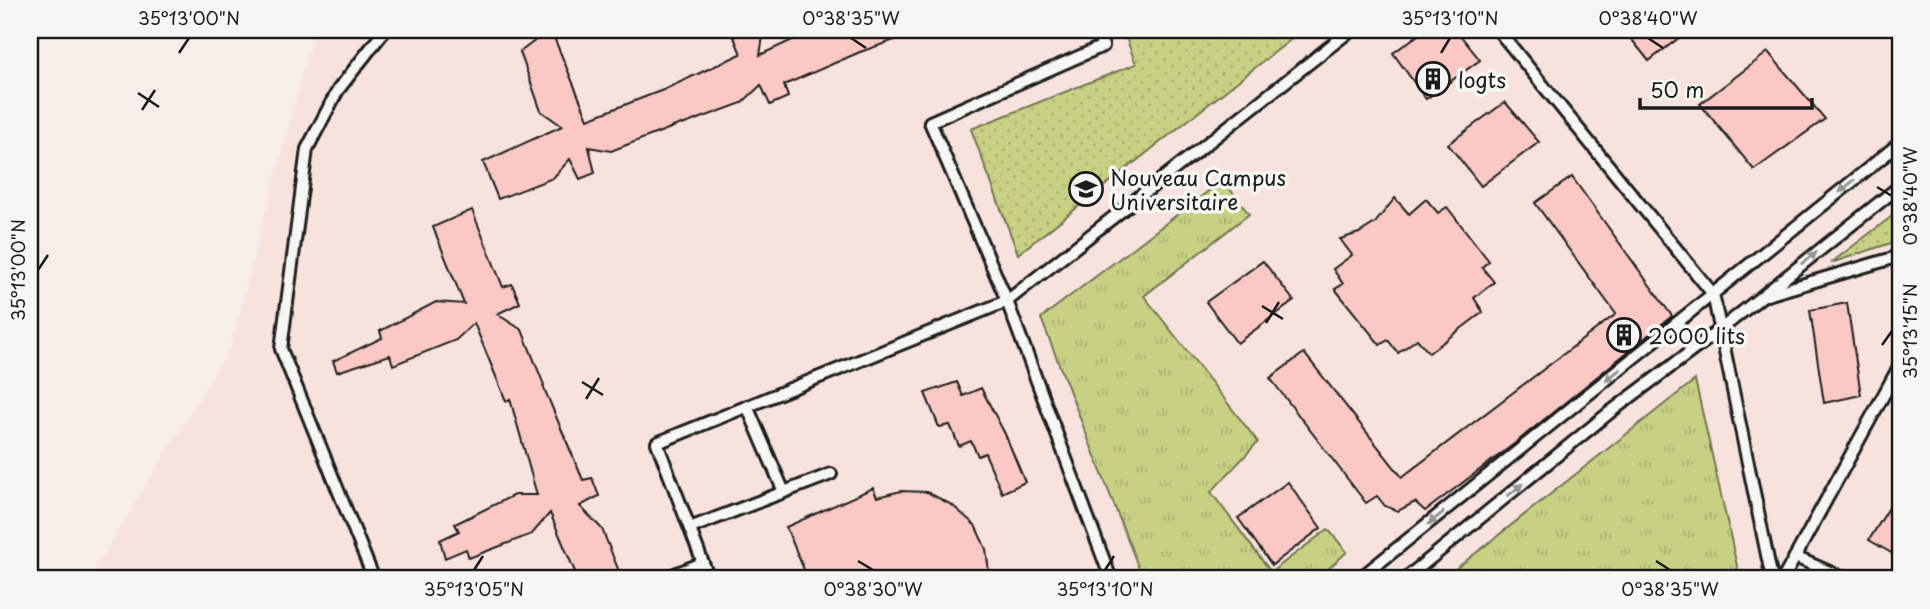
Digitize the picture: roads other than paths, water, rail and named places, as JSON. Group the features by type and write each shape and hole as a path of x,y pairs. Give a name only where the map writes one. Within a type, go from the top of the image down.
{"lane":[{"path":"374,579 281,349 307,149 338,90 385,30"},
{"path":"1096,30 1103,46 930,122 1007,301 1111,579"},
{"path":"709,579 657,443 1007,301 1351,30"},
{"path":"1498,30 1713,295 1772,579"},
{"path":"1359,579 1900,143"},
{"path":"1405,579 1609,413 1721,329 1900,186"},
{"path":"1761,297 1900,256"},
{"path":"1783,579 1900,365"},
{"path":"747,405 783,492"},
{"path":"690,528 831,474"},
{"path":"1795,557 1846,579"},
{"path":"662,579 703,563"}],"place":[{"name":"logts","path":"1433,79"},
{"name":"Nouveau Campus Universitaire","path":"1086,189"},
{"name":"2000 lits","path":"1624,335"}]}
